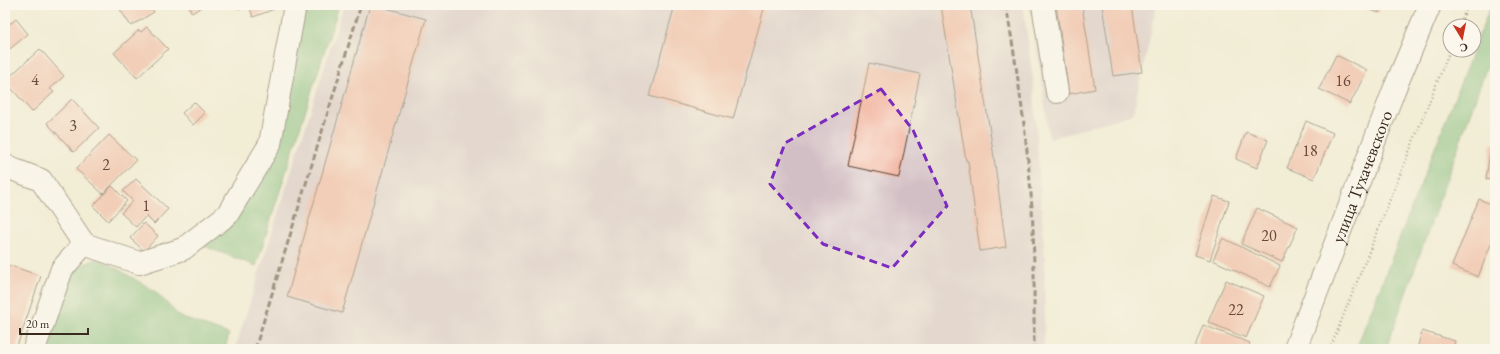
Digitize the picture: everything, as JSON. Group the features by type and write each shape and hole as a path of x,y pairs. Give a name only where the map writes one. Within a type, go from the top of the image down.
{"street":[{"path":"5,165 41,180 84,244 140,262 183,249 227,215 270,144 295,5"},
{"path":"1043,5 1057,92"},
{"name":"улица Тухачевского","path":"1295,349 1394,90 1430,5"},
{"path":"34,349 62,269 84,244"}],"path":[{"path":"1462,18 1468,5"},
{"path":"1330,349 1447,58"}],"highlighted area":[{"path":"881,89 913,130 947,206 892,268 823,244 770,184 785,143"}],"shaded area":[{"path":"344,5 1023,5 1033,78 1045,263 1044,349 235,349"},
{"path":"1029,5 1157,5 1133,114 1049,139 1042,83"}],"green space":[{"path":"1491,5 1495,5 1495,57 1486,69 1386,349 1356,349 1470,58 1482,58 1482,28"},
{"path":"338,9 256,266 196,243 276,146 304,11"},
{"path":"99,258 155,291 180,317 229,334 225,349 48,349 73,269"}],"building":[{"path":"117,5 149,5 154,12 131,26"},
{"path":"188,5 205,5 192,13"},
{"path":"238,5 249,5 239,9"},
{"path":"249,5 285,5 253,17"},
{"path":"370,5 375,5 426,19 342,313 287,297"},
{"path":"675,5 765,5 733,119 649,96"},
{"path":"941,5 970,5 994,157 1006,247 980,251 968,161 966,161"},
{"path":"1056,5 1082,5 1095,89 1069,94"},
{"path":"1102,5 1132,5 1142,72 1113,76"},
{"path":"1358,5 1382,5 1379,13"},
{"path":"16,19 28,34 5,53 5,24 7,26"},
{"path":"147,27 168,49 137,78 114,53 139,30 141,32"},
{"path":"40,49 64,76 50,89 54,92 32,112 5,81"},
{"path":"1336,55 1367,70 1350,104 1319,89"},
{"path":"5,56 10,62 5,67"},
{"path":"869,63 920,74 899,177 848,166"},
{"path":"72,99 99,128 74,152 47,123"},
{"path":"194,102 205,113 193,125 182,113"},
{"path":"1306,121 1333,133 1314,179 1287,168"},
{"path":"1246,132 1268,140 1257,168 1236,159"},
{"path":"109,135 136,160 103,194 76,169"},
{"path":"1491,144 1495,144 1495,181 1486,179"},
{"path":"136,179 168,209 154,224 146,216 136,227 121,213 133,201 123,191"},
{"path":"112,186 127,201 108,221 93,206"},
{"path":"1214,196 1229,201 1210,260 1195,255"},
{"path":"1479,199 1495,206 1495,240 1493,239 1478,277 1452,266"},
{"path":"1257,208 1298,227 1282,262 1241,244"},
{"path":"144,223 158,236 144,251 130,238"},
{"path":"1223,238 1280,266 1270,287 1213,260"},
{"path":"5,264 41,276 16,349 5,349"},
{"path":"1226,280 1264,296 1246,338 1208,322"},
{"path":"1203,325 1250,343 1248,349 1194,349"},
{"path":"1422,331 1455,341 1453,349 1417,349"}],"railway":[{"path":"255,349 361,5"},
{"path":"1006,5 1021,100 1031,194 1034,252 1034,349"}]}
